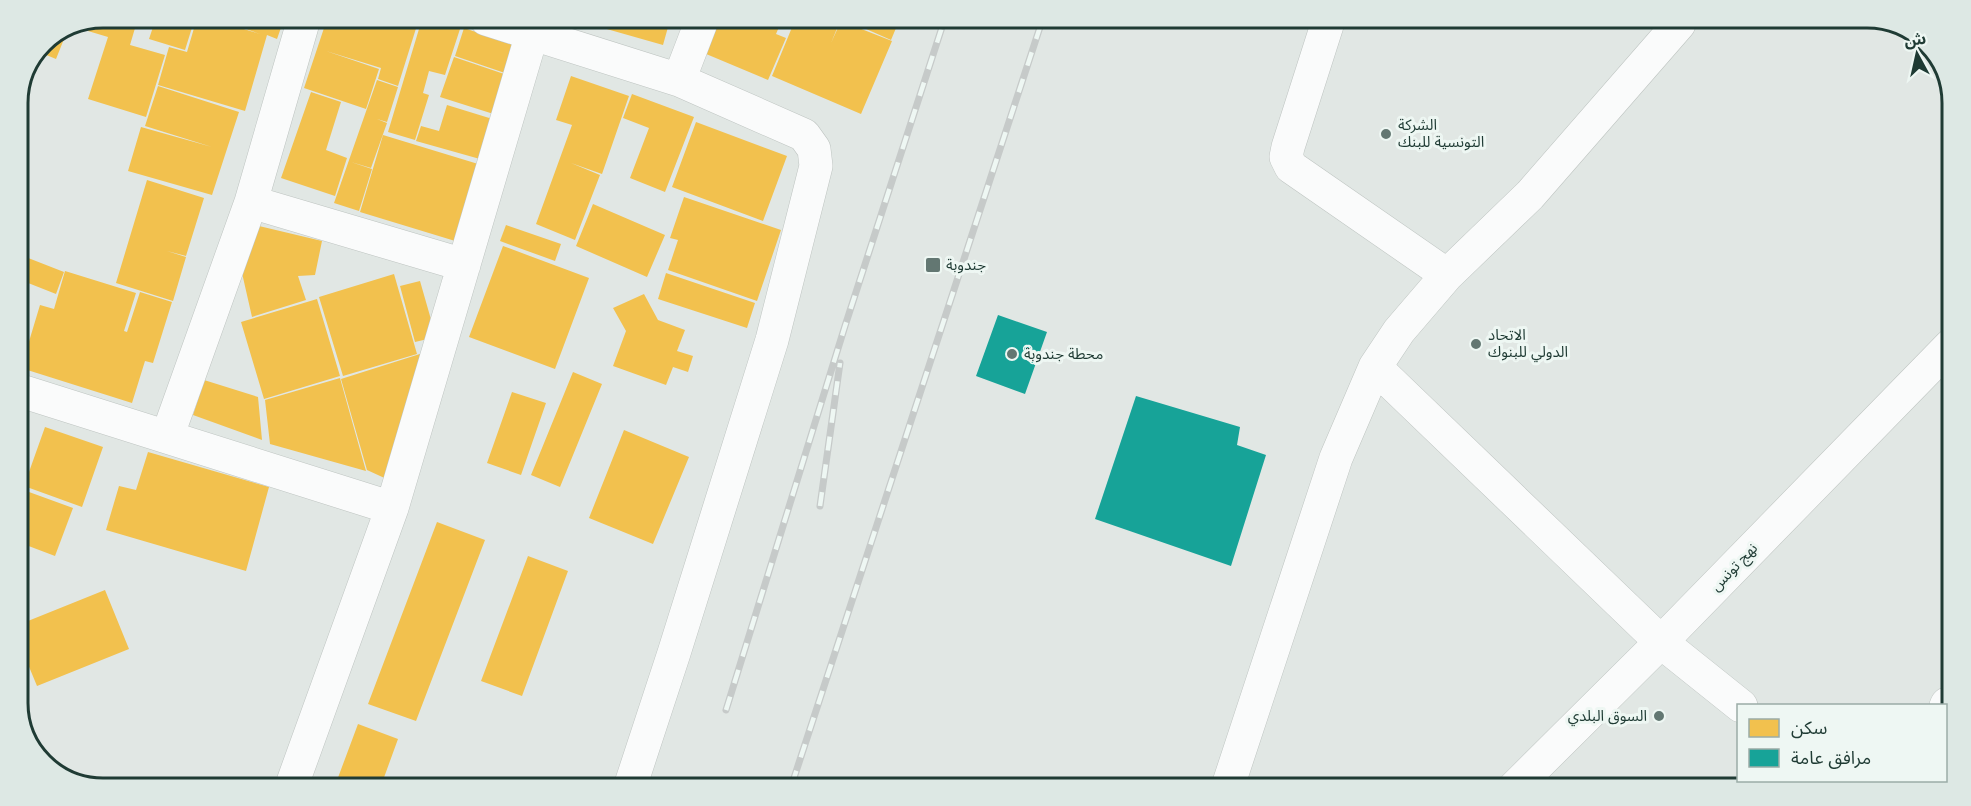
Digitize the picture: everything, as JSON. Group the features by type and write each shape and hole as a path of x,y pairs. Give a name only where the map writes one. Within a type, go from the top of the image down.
{"street":[{"path":"167,437 251,202 301,28"},
{"path":"513,28 679,80 804,135 814,149 816,166 772,339 678,642 633,778"},
{"path":"679,80 699,28"},
{"path":"1326,28 1286,157 1291,167 1447,275"},
{"path":"1231,778 1336,458 1375,367 1400,331 1447,275 1530,195 1675,28"},
{"path":"294,778 392,508 531,34"},
{"path":"251,202 464,265"},
{"name":"نهج تونس","path":"1524,778 1661,642 1942,354"},
{"path":"1375,367 1661,642 1740,704"},
{"path":"29,393 392,508"}],"building: سكن":[{"path":"135,28 130,45 165,55 146,117 88,99 108,37 87,31"},
{"path":"153,28 192,28 185,50 149,39"},
{"path":"194,28 240,28 260,34 243,28 281,28 277,39 267,35 245,111 158,85 169,47 187,52"},
{"path":"324,28 416,28 398,86 378,79 381,68 326,51 379,69 366,109 304,88"},
{"path":"419,28 460,29 445,75 429,71 423,93 429,95 415,140 388,132"},
{"path":"464,28 520,47 511,75 455,56"},
{"path":"603,28 668,28 663,45"},
{"path":"709,28 779,28 776,34 786,38 768,80 699,51"},
{"path":"792,28 837,28 831,43 838,28 859,28 892,41 861,114 772,76"},
{"path":"864,28 896,28 891,40"},
{"path":"64,40 56,59 46,55"},
{"path":"454,57 516,78 503,117 440,97"},
{"path":"571,76 629,96 602,174 571,163 600,175 575,240 536,224 572,125 556,120"},
{"path":"377,80 398,87 387,122 377,119 387,123 371,168 351,162 372,169 359,211 334,203"},
{"path":"158,86 239,112 212,195 128,171 141,127 212,147 145,126"},
{"path":"311,92 341,102 326,150 347,158 335,196 281,178"},
{"path":"632,94 694,117 665,192 630,178 649,128 623,118"},
{"path":"447,105 499,121 487,161 416,141 421,126 439,131"},
{"path":"696,122 787,156 763,221 672,187"},
{"path":"383,135 488,167 465,244 360,212"},
{"path":"147,180 204,198 186,256 167,251 186,257 173,301 116,283"},
{"path":"684,197 781,230 757,301 668,270 678,240 670,238"},
{"path":"593,204 665,235 647,277 576,246"},
{"path":"506,225 561,244 555,261 500,241"},
{"path":"259,226 322,241 315,275 298,276 306,300 252,317 242,273"},
{"path":"503,246 589,278 555,369 469,337"},
{"path":"29,258 64,272 56,294 29,283"},
{"path":"65,271 136,293 124,331 127,332 140,292 172,302 153,363 145,361 132,403 29,371 29,341 40,305 54,309"},
{"path":"666,273 755,303 747,328 658,299"},
{"path":"394,274 417,354 343,376 319,297"},
{"path":"420,281 436,337 415,342 400,286"},
{"path":"644,294 658,320 685,330 677,351 693,356 688,372 673,367 666,385 613,366 626,331 613,308"},
{"path":"317,299 340,376 264,399 241,322"},
{"path":"423,353 391,481 367,470 341,379"},
{"path":"573,372 602,384 560,487 531,475"},
{"path":"340,378 366,471 270,444 265,400"},
{"path":"204,380 258,397 262,440 193,415"},
{"path":"512,392 546,403 521,475 487,463"},
{"path":"45,427 103,447 82,507 29,488 29,472"},
{"path":"624,430 689,457 653,544 589,518"},
{"path":"148,452 269,487 246,571 106,530 119,486 136,490"},
{"path":"29,492 73,508 55,556 29,546"},
{"path":"437,522 485,540 416,721 368,704"},
{"path":"528,556 568,571 522,696 481,681"},
{"path":"105,590 129,649 37,686 29,667 29,621"},
{"path":"358,724 398,739 384,778 338,778"}],"building: مرافق عامة":[{"name":"محطة جندوبة","path":"998,315 1047,332 1025,394 976,376"},
{"path":"1136,396 1240,427 1237,445 1266,455 1231,566 1095,519"}],"railway":[{"path":"726,710 845,326 942,28"},
{"path":"794,778 1040,28"},
{"path":"820,506 840,363"}],"place":[{"name":"الشركة التونسية للبنك","path":"1386,134"},
{"name":"جندوبة","path":"933,265"},
{"name":"الاتحاد الدولي للبنوك","path":"1476,344"},
{"name":"محطة جندوبة","path":"1012,354"},
{"name":"السوق البلدي","path":"1659,716"}]}
